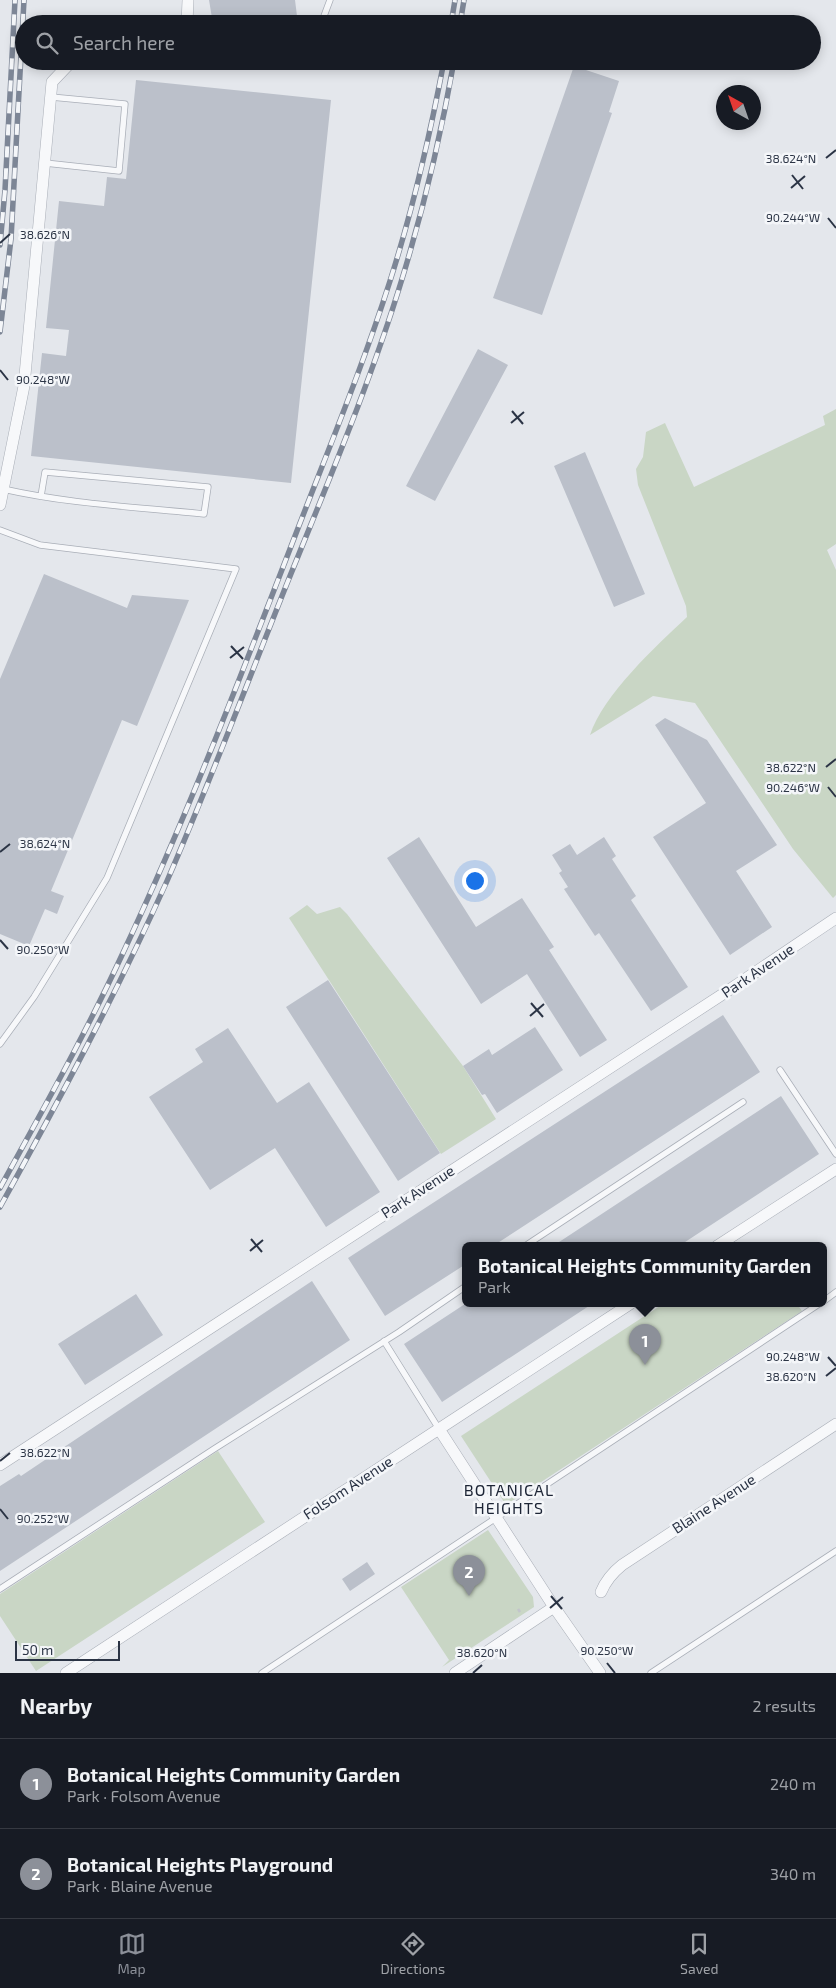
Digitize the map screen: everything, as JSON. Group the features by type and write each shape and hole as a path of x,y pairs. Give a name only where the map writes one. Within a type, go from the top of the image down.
{"street":[{"path":"187,15 188,0"},
{"path":"0,505 24,386 52,82 63,70"},
{"name":"Park Avenue","path":"0,1465 723,994 836,918"},
{"path":"723,1242 836,1168"},
{"name":"Folsom Avenue","path":"66,1673 625,1307"},
{"name":"Blaine Avenue","path":"601,1592 612,1572 836,1424"},
{"path":"439,1429 554,1608 600,1673"},
{"path":"455,1673 554,1608"}],"lane":[{"path":"324,15 330,0"},
{"path":"45,163 120,171 125,104 51,97"},
{"path":"3,489 41,496 64,500 204,514 208,487 44,472 41,496"},
{"path":"0,530 40,545 236,569 108,878 34,997 0,1044"},
{"path":"780,1070 836,1154"},
{"path":"531,1242 743,1102"},
{"path":"0,1589 462,1289"},
{"path":"262,1673 814,1307"},
{"path":"384,1340 439,1429"},
{"path":"650,1673 836,1551"}],"green space":[{"path":"836,409 836,544 827,550 836,570 836,895 833,898 793,849 695,703 653,696 590,735 606,704 618,688 646,657 687,617 686,606 638,485 636,469 643,457 646,432 665,423 694,487 825,425 823,416"},
{"path":"307,905 317,914 340,907 347,914 463,1066 496,1119 441,1154 289,918"},
{"path":"658,1307 799,1307 802,1311 506,1505 461,1436"},
{"path":"218,1451 265,1522 36,1671 0,1616 0,1594"},
{"path":"488,1530 533,1597 534,1607 442,1667 449,1660 401,1587"}],"building":[{"path":"209,0 295,0 297,15 212,15"},
{"path":"573,70 586,70 619,81 609,112 612,113 542,315 493,298"},
{"path":"136,80 331,100 291,483 31,456 42,353 66,356 69,330 46,328 59,201 104,206 107,177 126,179"},
{"path":"478,349 508,365 435,501 406,486"},
{"path":"585,452 645,594 614,607 554,466"},
{"path":"44,574 127,608 132,595 189,600 137,726 122,720 51,891 64,896 57,914 45,909 29,946 0,934 0,679"},
{"path":"665,718 707,740 777,845 736,871 772,927 730,955 653,837 706,803 655,725"},
{"path":"419,837 476,927 522,898 554,947 549,950 607,1040 580,1057 527,974 481,1004 387,858"},
{"path":"604,837 616,856 612,859 636,896 631,900 688,987 651,1011 599,933 595,936 564,889 568,887 559,873 562,871 552,855 570,844 577,855"},
{"path":"328,980 440,1153 398,1181 286,1007"},
{"path":"723,1015 760,1072 499,1242 462,1242 462,1267 385,1316 348,1258"},
{"path":"535,1027 563,1070 497,1113 485,1094 482,1095 463,1066 489,1049 492,1055"},
{"path":"228,1028 277,1103 309,1082 380,1192 326,1227 275,1148 210,1190 149,1097 203,1062 195,1049"},
{"path":"781,1096 819,1154 685,1242 559,1242"},
{"path":"312,1281 350,1340 0,1571 0,1486 19,1474 21,1476"},
{"path":"136,1294 163,1335 85,1385 58,1344"},
{"path":"462,1306 587,1307 442,1402 404,1344"},
{"path":"367,1562 375,1574 350,1591 342,1579"}],"railway":[{"path":"0,245 5,190 15,0"},
{"path":"23,15 24,0"},
{"path":"452,15 455,0"},
{"path":"462,15 464,0"},
{"path":"0,332 11,239 20,70"},
{"path":"0,1188 78,1044 122,955 188,805 250,652 355,382 379,315 406,227 442,70"},
{"path":"0,1207 108,1005 167,881 214,769 363,393 390,317 418,225 452,70"}],"place":[{"name":"Botanical Heights Community Garden","path":"645,1365"},
{"name":"Botanical Heights Playground","path":"469,1596"}],"district":[{"name":"BOTANICAL HEIGHTS","path":"509,1499"}]}
